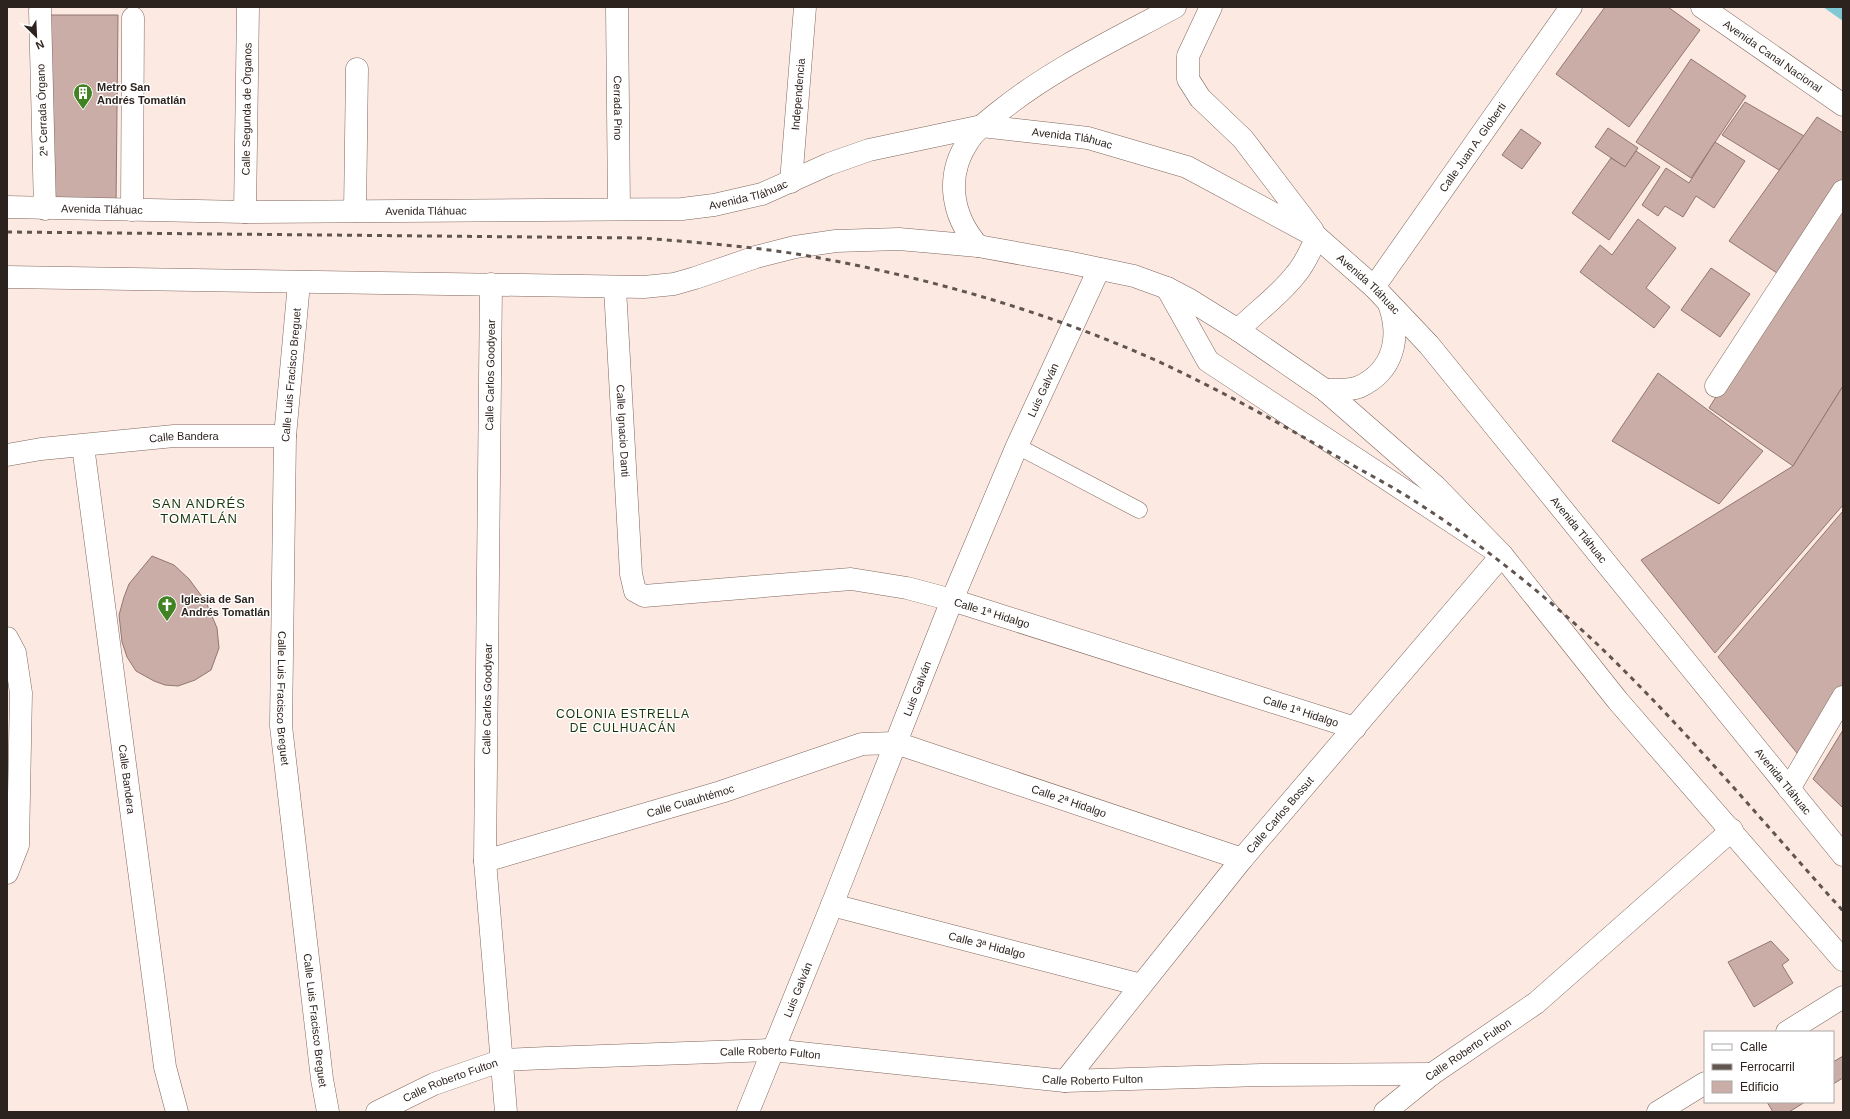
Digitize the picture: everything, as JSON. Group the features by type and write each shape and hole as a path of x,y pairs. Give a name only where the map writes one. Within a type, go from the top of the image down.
{"street":[{"name":"Calle Segunda de Órganos","path":"245,212 248,7"},
{"name":"Cerrada Pino","path":"617,7 619,209"},
{"name":"Independencia","path":"791,182 805,7"},
{"path":"978,246 960,221 954,192 955,174 960,156 969,139 982,126 1023,93 1175,7"},
{"path":"1211,7 1188,56 1188,79 1200,98 1243,139 1318,237 1297,273 1279,294 1256,312 1238,330"},
{"name":"Calle Juan A. Globerti","path":"1381,294 1571,7"},
{"name":"Avenida Canal Nacional","path":"1702,7 1843,105"},
{"name":"2ª Cerrada Órgano","path":"40,10 45,209"},
{"path":"132,210 133,18"},
{"path":"355,212 357,69"},
{"name":"Avenida Tláhuac","path":"7,207 45,209 245,212 619,209 675,210 714,205 762,194 829,164 869,150 982,126 1088,138 1187,167 1318,237 1381,294 1429,345 1789,789 1840,848"},
{"path":"1716,386 1843,191"},
{"path":"7,276 299,283 491,284 615,288 644,287 674,284 717,272 756,257 795,247 836,241 899,239 978,246 1134,276 1167,288 1190,300 1238,330 1325,390 1436,486 1502,555 1618,701 1732,830 1843,960"},
{"name":"Luis Galván","path":"748,1112 832,906 952,600 1017,446 1099,269"},
{"name":"Calle Luis Fracisco Breguet","path":"299,283 285,436 281,726 322,1079 328,1112"},
{"name":"Calle Carlos Goodyear","path":"491,284 485,861 503,1060 506,1112"},
{"name":"Calle Ignacio Danti","path":"615,288 631,574"},
{"path":"1167,288 1208,361 1502,555"},
{"path":"1325,390 1342,391 1358,387 1373,378 1385,366 1392,351 1396,335 1394,318 1381,294"},
{"name":"Calle Bandera","path":"7,456 41,449 174,436 285,436"},
{"name":"Calle Bandera","path":"83,446 165,1067 177,1112"},
{"name":"Calle Carlos Bossut","path":"1065,1081 1242,859 1502,555"},
{"name":"Calle 1ª Hidalgo","path":"631,574 635,591 644,596 851,579 907,588 952,600 1355,728"},
{"path":"7,638 15,653 21,693 18,845 7,873"},
{"path":"1789,789 1843,697"},
{"name":"Calle Cuauhtémoc","path":"485,861 721,792 862,744 896,743"},
{"name":"Calle 2ª Hidalgo","path":"896,743 1242,859"},
{"name":"Calle Roberto Fulton","path":"377,1112 434,1084 503,1060 772,1050 1065,1081 1262,1074 1432,1074 1536,1003 1732,830"},
{"name":"Calle 3ª Hidalgo","path":"832,906 1141,985"},
{"path":"1789,1031 1843,997"},
{"path":"1385,1112 1432,1074"},
{"path":"1658,1112 1704,1084"}],"lane":[{"path":"1017,446 1139,510"}],"water":[{"path":"1823,7 1843,7 1843,21"}],"building":[{"path":"1605,7 1668,7 1700,30 1629,127 1556,74"},
{"name":"Metro San Andrés Tomatlán","path":"49,15 118,15 116,205 48,205"},
{"path":"1691,59 1746,96 1691,178 1636,142"},
{"path":"1745,102 1804,136 1779,170 1722,135"},
{"path":"1817,117 1843,133 1843,179 1823,215 1783,277 1729,241"},
{"path":"1608,128 1638,148 1625,167 1595,147"},
{"path":"1521,129 1541,143 1522,169 1502,155"},
{"path":"1715,142 1745,161 1714,208 1696,196 1683,217 1665,206 1658,216 1642,205 1666,168 1689,183"},
{"path":"1636,151 1660,167 1609,240 1572,213 1611,158 1625,167"},
{"path":"1843,194 1843,386 1793,466 1709,408"},
{"path":"1638,219 1676,248 1646,288 1670,307 1654,328 1580,272 1600,245 1612,255"},
{"path":"1711,268 1750,294 1720,337 1681,310"},
{"path":"1658,373 1763,451 1719,504 1612,441"},
{"path":"1843,386 1843,505 1715,653 1641,560 1793,466"},
{"path":"1843,511 1843,686 1802,759 1718,657"},
{"name":"Iglesia de San Andrés Tomatlán","path":"152,556 174,565 189,579 206,602 217,628 219,648 211,670 195,680 178,686 165,685 136,671 127,657 122,642 119,615 124,597 129,584"},
{"path":"1843,730 1843,808 1813,779"},
{"path":"1771,941 1789,960 1782,965 1793,983 1754,1007 1728,962"},
{"path":"1843,1056 1843,1078 1834,1083 1834,1061"},
{"path":"1768,1103 1803,1103 1789,1112 1773,1112"}],"railway":[{"path":"7,232 641,238 700,243 797,254 843,262 933,283 1023,309 1067,324 1153,359 1246,405 1405,495 1504,564 1574,623 1629,675 1722,775 1843,911"}],"place":[{"name":"Metro San Andrés Tomatlán","path":"83,110"},
{"name":"Iglesia de San Andrés Tomatlán","path":"167,622"}],"district":[{"name":"SAN ANDRÉS TOMATLÁN","path":"199,510"},
{"name":"COLONIA ESTRELLA DE CULHUACÁN","path":"623,721"}]}
